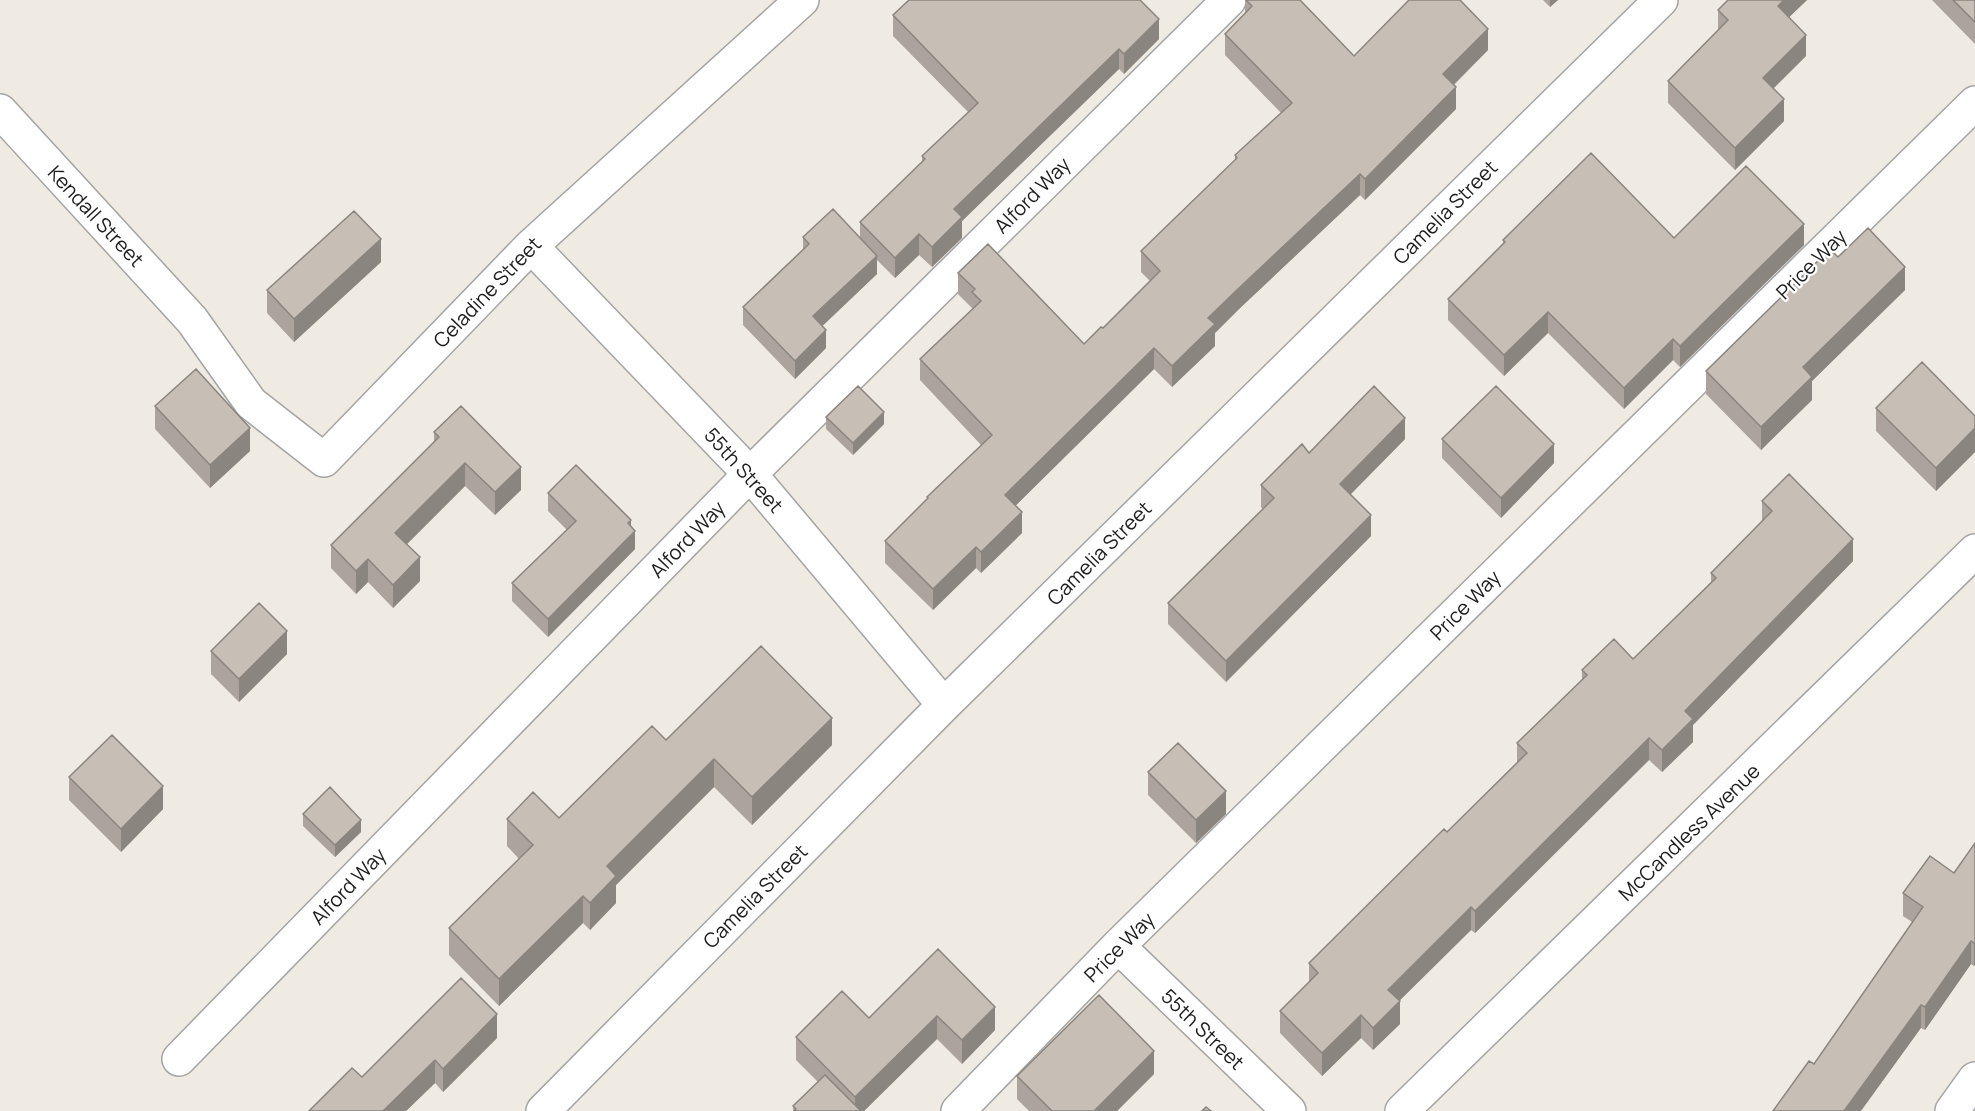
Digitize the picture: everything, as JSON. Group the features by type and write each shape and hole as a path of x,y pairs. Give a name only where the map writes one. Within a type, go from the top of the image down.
{"street":[{"name":"Celadine Street","path":"192,320 251,403 324,460 531,246 802,0"},
{"name":"Alford Way","path":"179,1059 750,474 1229,0"},
{"name":"Camelia Street","path":"543,1111 944,705 1661,0"},
{"name":"Price Way","path":"958,1111 1118,946 1975,103"},
{"name":"Kendall Street","path":"0,111 192,320"},
{"name":"55th Street","path":"531,246 750,474 944,705"},
{"name":"McCandless Avenue","path":"1402,1111 1975,551"},
{"name":"55th Street","path":"1118,946 1289,1111"},
{"path":"1952,1111 1975,1079"}],"building":[{"path":"909,0 1140,0 1159,19 1124,54 1119,49 954,209 962,217 932,247 919,234 895,258 860,222 925,159 922,156 978,103 893,15"},
{"path":"1246,0 1300,0 1354,56 1409,0 1460,0 1488,29 1443,74 1456,87 1365,179 1360,174 1208,318 1215,324 1172,366 1154,348 1005,495 1022,512 981,552 976,547 933,589 885,541 992,435 920,359 981,301 972,292 975,289 958,273 988,244 1084,344 1101,327 1103,328 1160,271 1141,251 1237,158 1235,155 1292,103 1225,34 1252,6"},
{"path":"1728,0 1784,0 1778,6 1806,35 1763,78 1784,99 1735,148 1668,81 1728,20 1718,10"},
{"path":"1953,0 1975,0 1975,22"},
{"path":"1591,153 1674,238 1746,166 1804,224 1680,346 1673,339 1624,388 1548,312 1504,355 1448,299 1505,242 1503,240"},
{"path":"833,209 877,256 813,316 826,330 795,361 743,307 809,244 803,237"},
{"path":"354,211 381,239 294,319 267,290"},
{"path":"1868,228 1905,267 1803,367 1812,377 1761,427 1706,371 1830,249 1838,257"},
{"path":"1922,362 1975,416 1975,428 1936,468 1876,408"},
{"path":"196,369 250,428 210,465 155,406"},
{"path":"858,386 884,412 853,443 826,417"},
{"path":"1374,386 1405,418 1340,484 1371,515 1226,661 1168,603 1274,498 1261,485 1302,444 1309,453"},
{"path":"1496,386 1554,444 1501,498 1442,439"},
{"path":"461,406 521,467 495,492 465,463 395,533 420,557 393,585 368,559 356,571 331,545 439,437 434,432"},
{"path":"576,465 631,520 628,523 635,531 548,619 512,583 576,521 548,493"},
{"path":"1789,474 1853,539 1685,711 1693,719 1662,750 1649,738 1475,911 1471,907 1388,990 1400,1001 1373,1028 1361,1015 1322,1053 1280,1011 1318,973 1309,963 1444,829 1447,832 1527,753 1517,743 1587,675 1582,670 1614,639 1633,659 1716,578 1711,573 1772,511 1762,501"},
{"path":"259,603 287,631 239,679 211,651"},
{"path":"761,646 832,718 752,797 714,759 607,866 616,876 590,903 583,896 499,979 449,928 533,845 507,819 533,792 559,818 652,726 666,740"},
{"path":"112,735 163,786 121,829 69,777"},
{"path":"1178,743 1226,791 1196,820 1148,772"},
{"path":"330,787 361,820 335,845 303,814"},
{"path":"1975,843 1975,942 1971,941 1925,1007 1921,1005 1844,1111 1773,1111 1809,1061 1814,1064 1923,907 1903,893 1930,856 1954,873"},
{"path":"938,949 995,1007 962,1040 937,1016 855,1097 796,1037 842,991 869,1018"},
{"path":"461,978 497,1014 443,1069 435,1060 383,1111 309,1111 352,1068 362,1077"},
{"path":"1099,995 1154,1051 1094,1111 1052,1111 1017,1076"},
{"path":"825,1075 861,1111 794,1111 796,1109 793,1106"}]}
